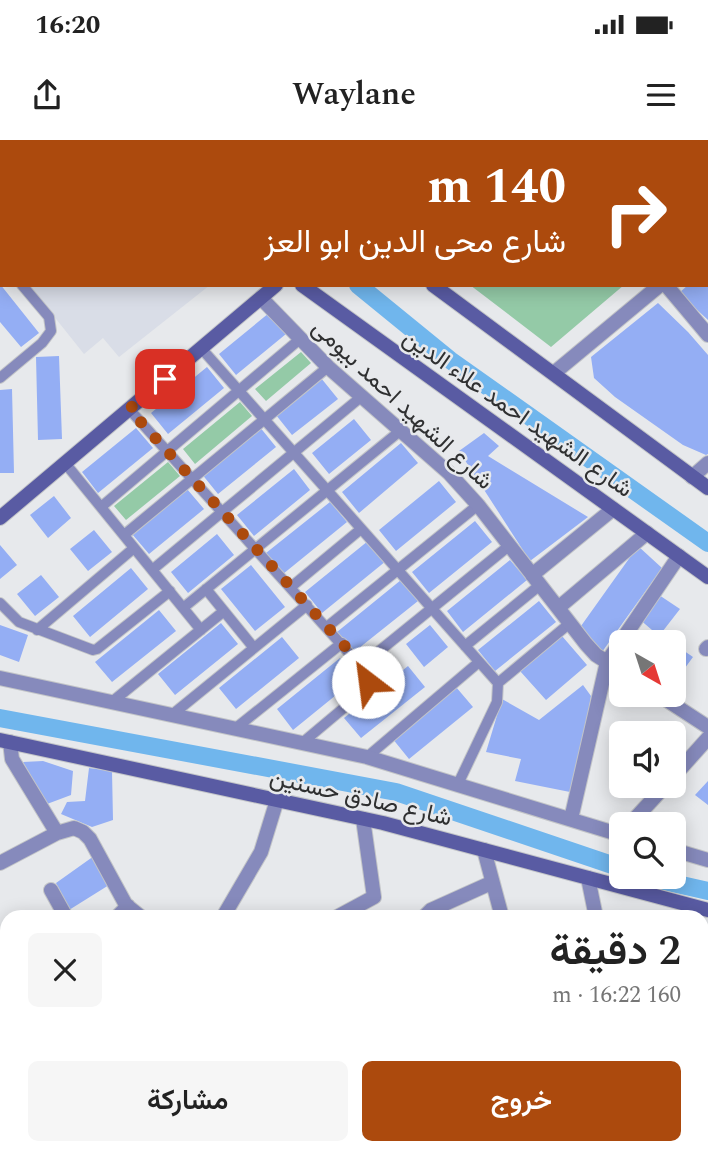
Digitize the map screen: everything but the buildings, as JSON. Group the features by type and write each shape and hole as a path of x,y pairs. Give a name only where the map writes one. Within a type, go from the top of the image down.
{"street":[{"path":"0,518 274,287"},
{"name":"شارع الشهيد احمد علاء الدين","path":"305,287 708,577"},
{"name":"شارع الشهيد احمد علاء الدين","path":"436,287 708,488"},
{"path":"554,373 658,287"},
{"path":"668,287 708,335"},
{"name":"شارع الشهيد احمد بيومى","path":"261,298 328,367 449,473 478,505 586,644 607,663"},
{"path":"692,477 708,463"},
{"path":"536,580 613,509"},
{"path":"558,608 647,533"},
{"path":"572,819 607,663 679,556"},
{"name":"شارع صادق حسنين","path":"0,678 367,757 609,831"},
{"path":"677,707 708,727"},
{"path":"686,763 708,738"},
{"path":"5,741 6,762 57,833"},
{"name":"شارع صادق حسنين","path":"5,741 363,819 708,910"},
{"path":"641,812 654,798"},
{"path":"227,910 261,852 277,800"},
{"path":"350,910 374,897 363,819"},
{"path":"0,863 57,833 74,828 90,839 133,910"},
{"path":"702,859 708,845"},
{"path":"484,850 500,910"},
{"path":"588,878 595,910"},
{"path":"431,910 491,883"},
{"path":"51,890 62,910"},
{"path":"124,910 128,906"}],"lane":[{"path":"0,378 42,343 51,331 49,317 24,287"},
{"path":"101,507 300,339"},
{"path":"201,348 498,683"},
{"path":"124,535 328,367"},
{"path":"152,570 361,397"},
{"path":"129,409 362,665 369,678 365,691 302,743"},
{"path":"183,608 400,431"},
{"path":"65,463 201,630"},
{"path":"327,627 478,505"},
{"path":"291,587 361,529"},
{"path":"362,665 509,545"},
{"path":"37,630 134,548"},
{"path":"465,646 536,580"},
{"path":"206,589 254,648"},
{"path":"0,603 15,619 37,630 96,650 170,592"},
{"path":"173,714 307,605"},
{"path":"113,701 224,611"},
{"path":"458,785 496,702 498,683 570,623"},
{"path":"236,728 342,643"},
{"path":"367,757 479,662"}],"shaded area":[{"path":"31,287 207,287 119,357 103,338 84,354"}],"green space":[{"path":"473,287 622,287 551,347"},
{"path":"301,352 311,363 266,401 255,389"},
{"path":"240,402 252,416 195,464 183,449"},
{"path":"168,462 180,476 126,520 114,506"}],"waterway":[{"path":"360,287 450,360 708,543"},
{"path":"0,718 396,792 609,864"},
{"path":"686,886 708,891"}],"route":[{"path":"165,379 129,409 362,665 369,678 368,682"}]}
